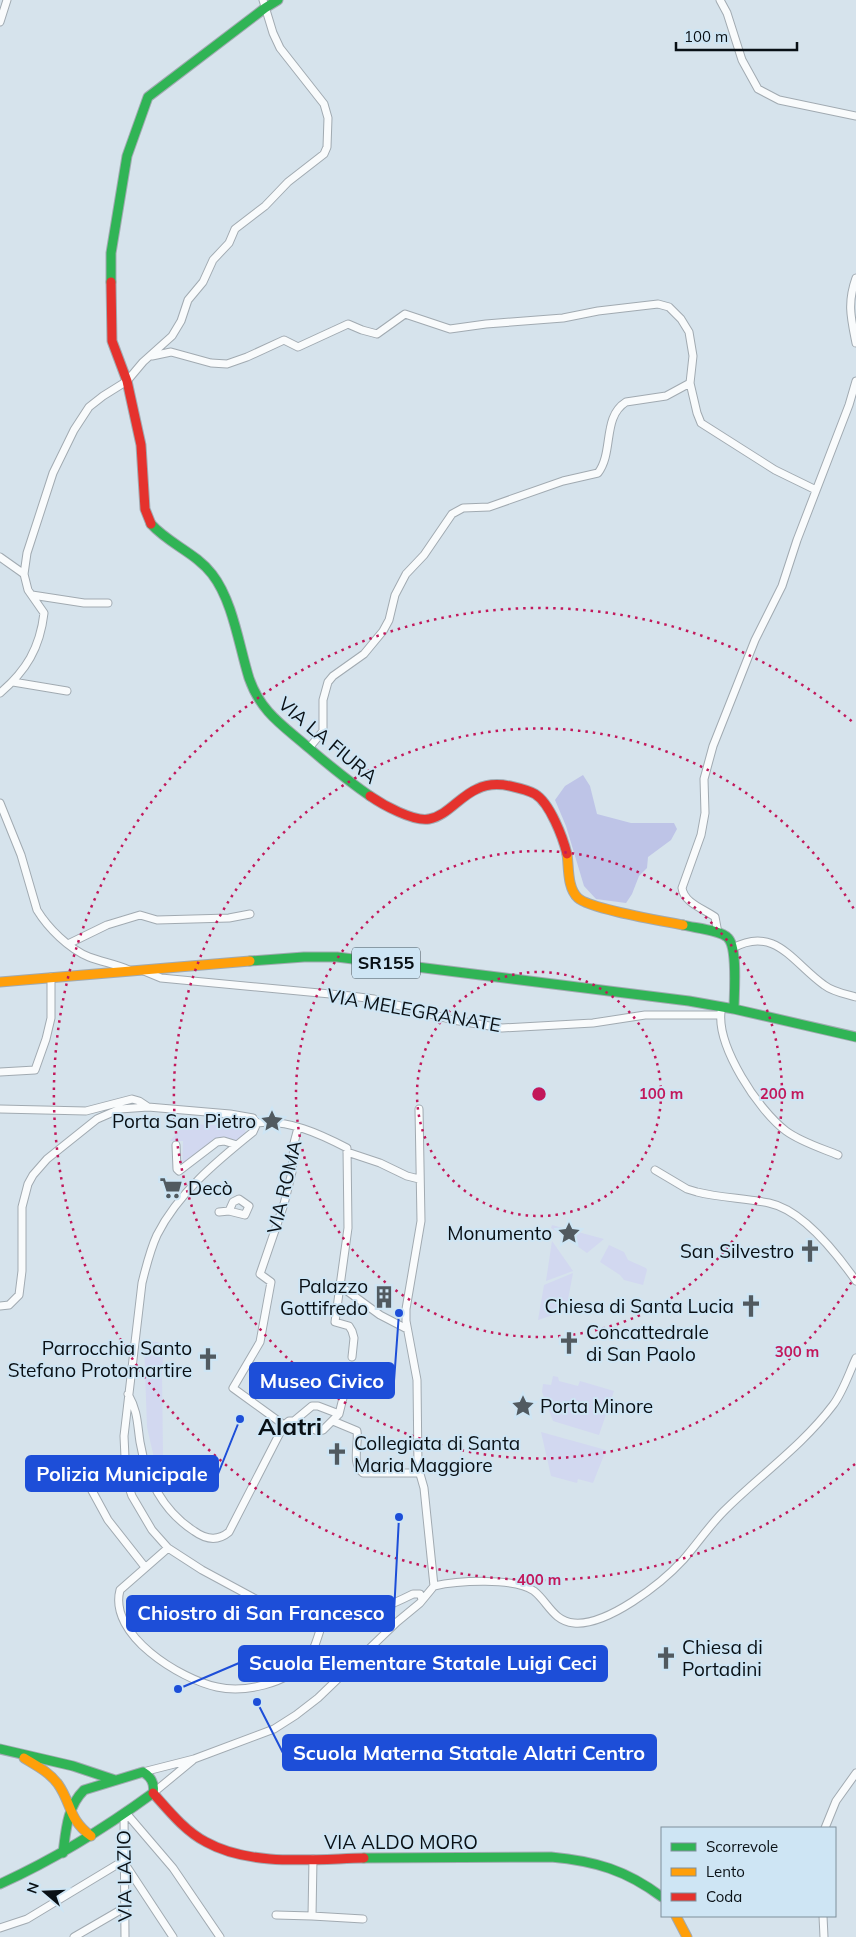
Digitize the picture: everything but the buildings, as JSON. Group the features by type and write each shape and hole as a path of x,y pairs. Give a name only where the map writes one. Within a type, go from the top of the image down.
{"main road":[{"name":"VIA LA FIURA","path":"278,0 264,4 243,26 148,97 127,156 111,252 112,341 127,381 141,445 145,509 150,523 159,533 202,563 213,575 222,590 250,680 263,707 273,719 342,777 376,800 417,819 429,819 441,815 460,798 478,788 500,784 520,788 537,795 549,809 567,852 571,887 578,898 592,905 718,933"},
{"path":"718,933 728,938 733,948 734,1009"},
{"name":"SR155","path":"0,982 304,957 336,957 689,1001 721,1011 734,1009 856,1038"},
{"path":"0,1749 20,1756 45,1759 92,1770 115,1780"},
{"path":"20,1756 54,1778 77,1826 91,1836"},
{"path":"63,1853 74,1800 84,1790 143,1772"},
{"name":"VIA ALDO MORO","path":"143,1772 154,1783 153,1793 194,1836 220,1850 252,1857 313,1859 551,1857 577,1859 603,1864 629,1874 648,1885 661,1896"},
{"path":"0,1884 63,1853 125,1814 153,1793"},
{"path":"677,1917 687,1937"}],"street":[{"path":"0,22 7,0"},
{"path":"720,0 727,13 742,60 758,89 779,100 856,116"},
{"path":"0,693 14,682 29,663 42,628 44,613 28,590 24,574 26,553 44,496 74,430 89,407 127,381 149,356 172,336 181,321 188,300 203,282 213,260 229,242 236,230 265,206 288,182 324,154 327,147 328,118 324,104 280,48 264,4"},
{"path":"856,278 851,293 850,319 855,330 856,344"},
{"path":"149,356 171,352 211,363 227,364 248,357 284,340 298,348 348,324 377,334 404,314 450,329 563,318 658,304 675,311 689,332 693,356 690,383 701,422 707,428 774,470 816,490"},
{"path":"718,933 715,917 688,900 683,894 682,888 701,835 704,813 704,779 713,746 756,640 782,586 797,540 849,405 856,381"},
{"path":"309,748 322,731 323,700 328,682 333,676 364,654 383,631 389,620 395,595 406,574 424,555 452,514 463,508 489,507 563,481 598,473 605,457 613,418 622,404 666,396 690,383"},
{"path":"0,557 24,574"},
{"path":"32,595 84,603 108,603"},
{"path":"14,682 67,691"},
{"name":"VIA MELEGRANATE","path":"0,803 21,855 37,910 42,918 68,944 90,958 160,978 374,999 453,1020 489,1027 565,1025 645,1015 721,1011"},
{"path":"68,944 107,926 140,915 157,920 229,918 250,914"},
{"path":"733,948 743,942 754,940 766,941 780,948 824,986 856,997"},
{"path":"0,1072 35,1070 51,1018 51,977"},
{"path":"721,1011 724,1033 738,1070 762,1107 785,1130 796,1137 838,1155"},
{"path":"0,1109 86,1111 132,1099 148,1107"},
{"path":"0,1306 9,1305 19,1295 22,1271 22,1206 33,1174 47,1159 97,1119 120,1109 148,1107 250,1116 257,1123"},
{"path":"419,1109 421,1220 406,1309 406,1320 417,1380 420,1473 424,1488 434,1586"},
{"path":"257,1123 272,1122 298,1128 347,1148 348,1228 335,1322 349,1326 352,1331 352,1357"},
{"path":"257,1123 253,1132 193,1185 176,1206 157,1235 142,1283 125,1414 124,1455 129,1488 143,1517 168,1548 202,1570 278,1611 291,1616 323,1621 346,1619 413,1594 420,1594 422,1599"},
{"name":"VIA ROMA","path":"284,1425 233,1388 260,1342 271,1282 260,1274 284,1204 292,1172 294,1143 298,1128"},
{"path":"176,1144 177,1169 179,1171 217,1142 224,1141 237,1145"},
{"path":"347,1152 419,1179"},
{"path":"655,1170 687,1189 769,1203 793,1212 804,1220 856,1281"},
{"path":"219,1212 229,1211"},
{"path":"340,1285 380,1315 407,1329"},
{"path":"143,1772 194,1759 274,1729 296,1715 318,1698 434,1586 459,1582 503,1582 526,1586 534,1591 560,1619 575,1623 596,1620 615,1613 638,1598 682,1561 725,1510 798,1444 834,1404 856,1358"},
{"path":"346,1387 350,1369"},
{"path":"128,1394 136,1408 140,1444 153,1487 177,1517 200,1535 213,1539 220,1538 229,1532 284,1425 289,1421 294,1421 321,1431 339,1414 343,1398"},
{"path":"294,1421 312,1406 339,1414"},
{"path":"125,1414 131,1411 136,1415"},
{"path":"333,1421 357,1431 356,1462 357,1468 361,1472 420,1473"},
{"path":"78,1465 108,1520 145,1567"},
{"path":"168,1548 120,1590 118,1605 123,1619 137,1640 153,1656 191,1678 216,1687 229,1689 260,1686 286,1678 300,1667 311,1653 323,1621"},
{"path":"153,1793 194,1759"},
{"path":"825,1827 836,1801 856,1772"},
{"path":"125,1814 172,1868 220,1937"},
{"name":"VIA LAZIO","path":"125,1814 123,1861 125,1937"},
{"path":"312,1916 313,1859"},
{"path":"0,1928 27,1919 123,1861 173,1937"},
{"path":"74,1937 124,1908"},
{"path":"276,1915 362,1919"},
{"path":"823,1917 824,1937"}],"shaded area":[{"path":"583,775 590,786 597,814 631,823 674,823 677,829 671,840 648,857 647,868 639,876 632,894 626,903 596,899 584,886 566,826 555,800 565,786"},
{"path":"185,1124 244,1126 246,1133 237,1141 217,1144 182,1174 183,1141 170,1141"},
{"path":"552,1225 604,1239 587,1253 551,1228"},
{"path":"552,1241 573,1271 546,1281"},
{"path":"609,1245 624,1252 628,1260 646,1268 643,1285 624,1280 620,1275 600,1262"},
{"path":"573,1273 566,1310 559,1309 556,1314 538,1320 544,1285"},
{"path":"144,1341 158,1342 164,1348 162,1370 163,1456 154,1458 147,1427"},
{"path":"553,1376 558,1377 559,1381 578,1386 580,1381 614,1391 599,1435 553,1421 542,1392 543,1384 551,1385"},
{"path":"541,1432 606,1450 593,1483 578,1479 577,1483 551,1476"}],"traffic: fast":[{"path":"111,282 111,253 127,156 148,97 278,0"},
{"path":"151,524 206,567 219,585 235,624 249,678 260,701 267,710 282,726 370,796"},
{"path":"683,925 714,931 728,938 731,943 734,961 734,1009"},
{"path":"250,961 304,957 337,957 689,1001 734,1009 856,1037"},
{"path":"0,1749 73,1766 115,1780"},
{"path":"0,1884 60,1853 79,1842 98,1831 135,1806 153,1793 153,1783 150,1778 143,1772 84,1790 71,1811 66,1827 65,1836 64,1844 63,1853"},
{"path":"364,1858 551,1857 567,1859 610,1868 636,1880 661,1896"}],"traffic: slow":[{"path":"567,854 570,883 574,894 578,898 611,910 683,925"},
{"path":"0,982 250,961"},
{"path":"24,1758 51,1776 58,1784 78,1824 91,1836"},
{"path":"677,1917 687,1937"}],"traffic: jam":[{"path":"111,282 112,341 127,381 141,445 145,509 151,524"},
{"path":"370,796 390,808 407,815 415,818 429,819 442,814 471,792 481,787 502,785 523,789 535,794 546,805 559,830 567,854"},
{"path":"153,1793 191,1832 206,1842 224,1850 243,1855 284,1860 364,1858"}],"place":[{"name":"Porta San Pietro","path":"272,1121"},
{"name":"Decò","path":"171,1188"},
{"name":"Monumento","path":"569,1233"},
{"name":"San Silvestro","path":"810,1251"},
{"name":"Palazzo Gottifredo","path":"384,1297"},
{"name":"Chiesa di Santa Lucia","path":"751,1306"},
{"name":"Museo Civico","path":"399,1313"},
{"name":"Concattedrale di San Paolo","path":"569,1343"},
{"name":"Parrocchia Santo Stefano Protomartire","path":"208,1359"},
{"name":"Porta Minore","path":"523,1406"},
{"name":"Polizia Municipale","path":"240,1419"},
{"name":"Collegiata di Santa Maria Maggiore","path":"337,1454"},
{"name":"Chiostro di San Francesco","path":"399,1517"},
{"name":"Chiesa di Portadini","path":"666,1658"},
{"name":"Scuola Elementare Statale Luigi Ceci","path":"178,1689"},
{"name":"Scuola Materna Statale Alatri Centro","path":"257,1702"}],"district":[{"name":"Alatri","path":"290,1427"}]}
